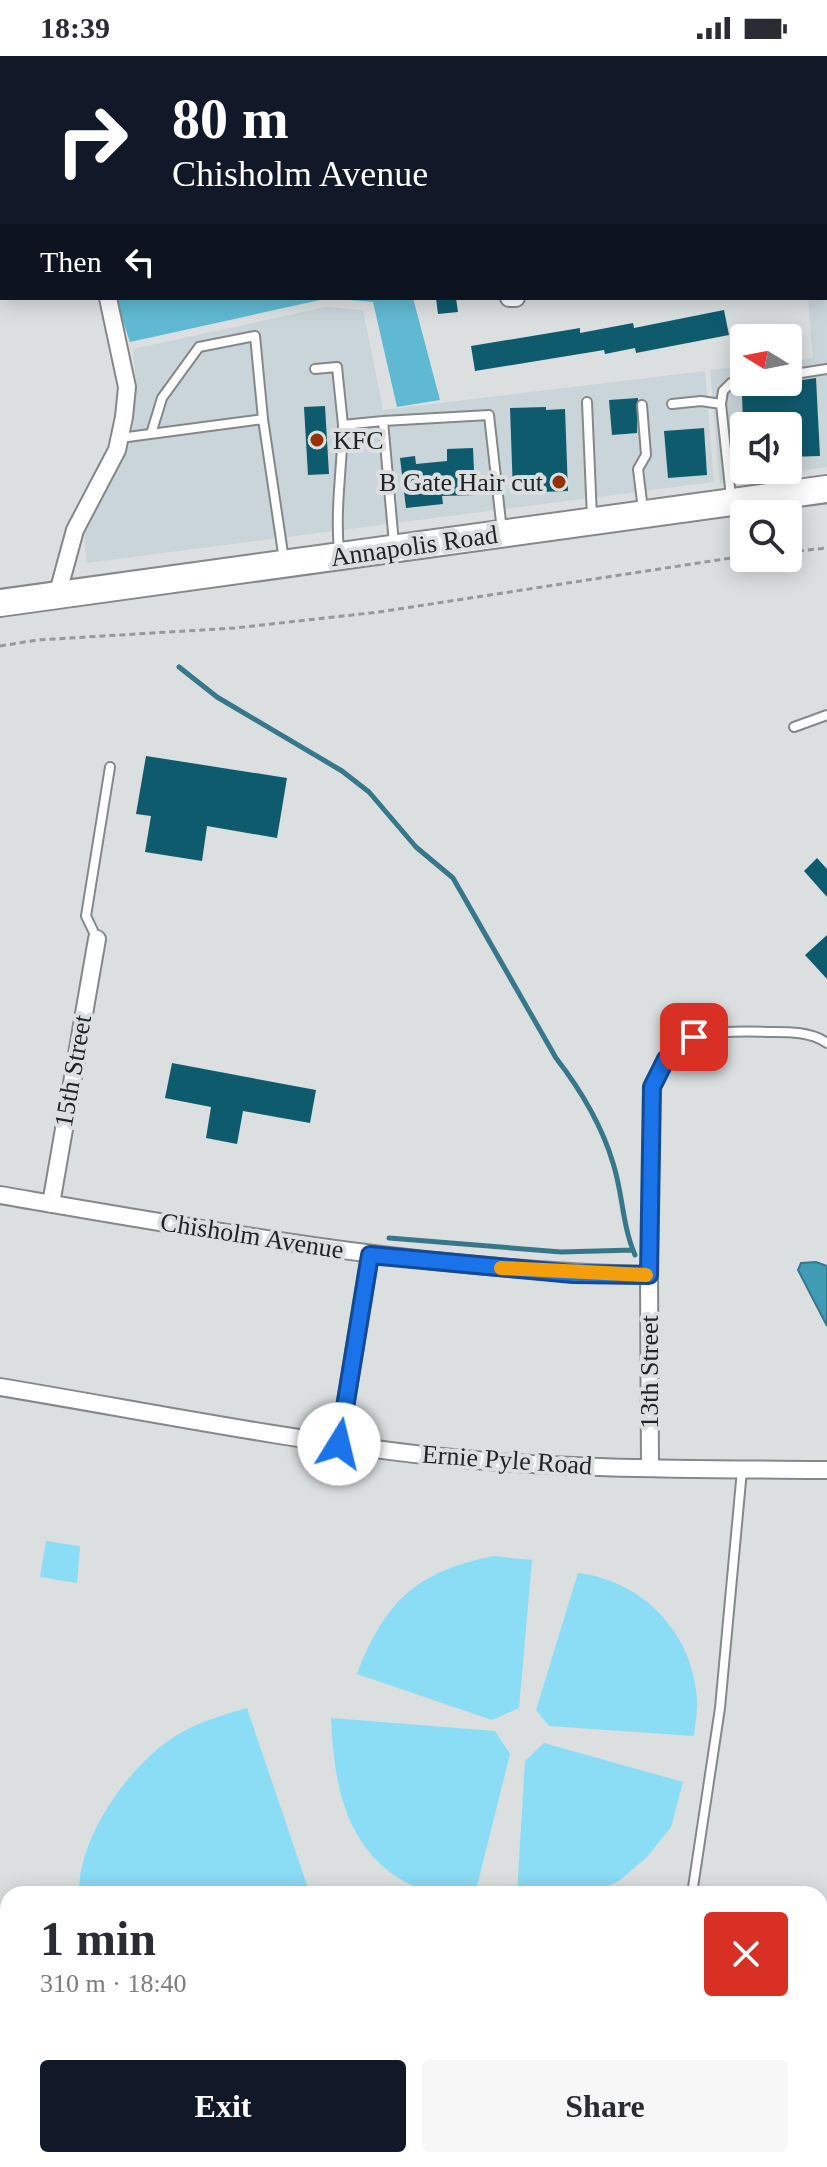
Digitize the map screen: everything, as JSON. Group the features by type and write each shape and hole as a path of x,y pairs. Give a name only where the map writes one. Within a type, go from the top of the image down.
{"main road":[{"name":"Annapolis Road","path":"746,500 827,489"},
{"name":"Annapolis Road","path":"0,603 730,502"}],"street":[{"path":"57,596 75,530 117,450 120,438 127,387 108,300"},
{"name":"15th Street","path":"51,1204 97,939"},
{"name":"Chisholm Avenue","path":"0,1195 370,1255 499,1268 649,1275"},
{"path":"339,1444 370,1255"},
{"name":"13th Street","path":"649,1275 650,1468"},
{"name":"Ernie Pyle Road","path":"0,1387 339,1444 495,1461 650,1468 827,1470"}],"lane":[{"path":"151,434 162,398 199,347 255,336 263,419 284,564"},
{"path":"315,369 337,367 343,425 341,489 335,508 339,557"},
{"path":"802,373 827,369"},
{"path":"730,384 723,391 721,404 731,500"},
{"path":"672,404 701,401 721,404"},
{"path":"587,402 592,522"},
{"path":"642,405 646,455 638,469 644,515"},
{"path":"343,425 489,415 503,534"},
{"path":"120,438 263,419"},
{"path":"383,421 394,549"},
{"path":"794,727 827,715"},
{"path":"97,939 86,916 110,767"},
{"path":"649,1275 649,1109 652,1087 666,1059 694,1037 721,1031 809,1035 827,1043"},
{"path":"693,1886 720,1708 742,1469"}],"path":[{"path":"802,551 827,548"},
{"path":"0,646 37,640 235,628 379,612 730,558"}],"shaded area":[{"path":"116,300 320,300 130,342"},
{"path":"351,300 414,300 440,400 397,407 373,302"},
{"path":"808,300 827,300 827,467 802,471 802,412 730,412 730,482 720,483 710,370 730,368 730,396 802,396 802,359 813,358"},
{"path":"326,307 363,310 383,410 705,371 714,482 86,563 84,524 129,430 136,388 133,349"},
{"path":"816,1262 827,1266 827,1326 798,1270 801,1263"},
{"path":"46,1541 80,1546 77,1583 40,1577"},
{"path":"494,1556 532,1560 519,1708 492,1720 357,1674 379,1627 407,1593 444,1570"},
{"path":"578,1573 623,1586 660,1613 674,1631 693,1674 697,1703 694,1736 549,1726 536,1710"},
{"path":"247,1708 307,1886 80,1886 87,1849 97,1826 125,1783 159,1748 185,1730"},
{"path":"331,1718 495,1731 510,1754 477,1886 415,1886 381,1865 364,1846 351,1824 336,1773"},
{"path":"544,1743 683,1782 671,1827 647,1857 619,1881 608,1886 517,1886 525,1761"}],"building":[{"path":"436,300 456,300 458,312 438,314"},
{"path":"724,310 729,335 636,353 635,348 605,354 604,350 475,371 471,346 580,328 580,333 633,323 634,328"},
{"path":"816,378 820,456 802,457 802,412 743,412 742,396 802,396 802,380"},
{"path":"638,398 637,433 612,435 609,400"},
{"name":"KFC","path":"325,406 329,474 308,475 304,407"},
{"path":"546,407 546,410 565,409 568,491 513,493 510,408"},
{"path":"704,428 707,475 668,478 664,431"},
{"path":"473,448 475,495 442,496 443,504 406,508 400,458 415,456 416,464 447,461 447,449"},
{"path":"146,756 287,778 277,838 207,826 202,861 145,852 151,816 136,814"},
{"path":"817,858 827,869 827,897 804,871"},
{"path":"827,935 827,979 805,955"},
{"path":"172,1063 316,1090 310,1123 243,1111 237,1144 206,1138 211,1107 165,1098"}],"waterway":[{"path":"179,667 217,697 342,771 369,792 416,847 453,878 596,1122 613,1163 627,1232 635,1255"},
{"path":"389,1238 561,1252 633,1250"}],"slow traffic":[{"path":"501,1268 573,1274 646,1275"}],"place":[{"name":"KFC","path":"317,440"},
{"name":"B Gate Hair cut","path":"559,482"}],"route":[{"path":"339,1444 370,1255 573,1274 649,1275 649,1109 652,1087 666,1059 694,1037"}]}
